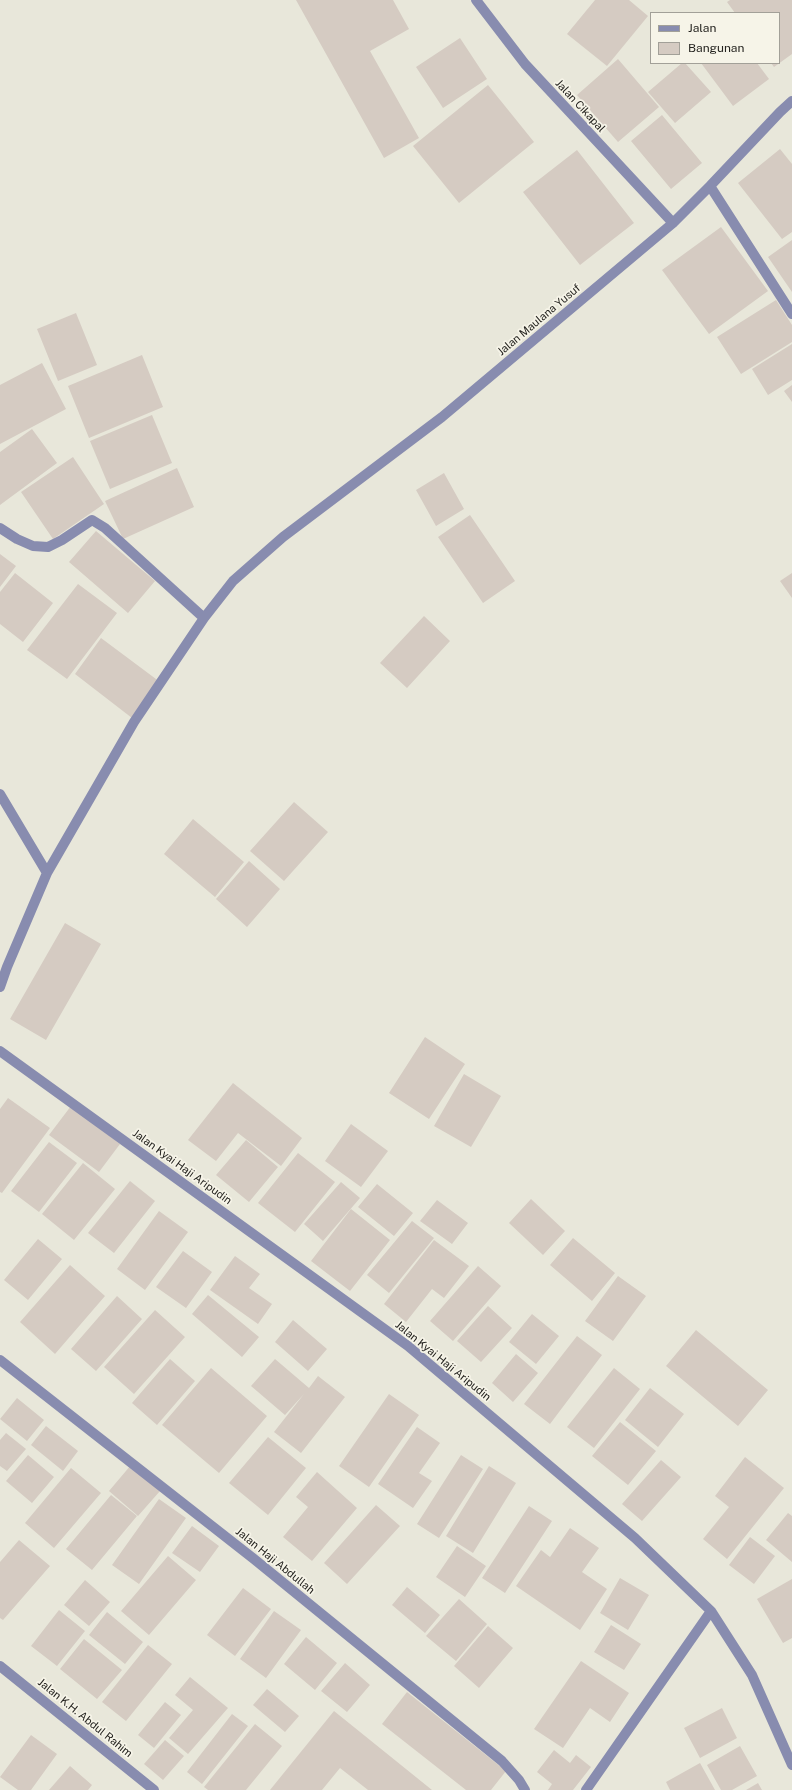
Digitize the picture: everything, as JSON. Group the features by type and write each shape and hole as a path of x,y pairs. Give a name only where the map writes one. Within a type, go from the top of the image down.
{"street":[{"name":"Jalan Cikapal","path":"476,0 525,64 674,223"},
{"name":"Jalan Maulana Yusuf","path":"0,987 47,873 134,722 204,618 233,581 283,537 442,417 674,223 792,101"},
{"path":"710,186 792,314"},
{"path":"0,528 17,539 33,546 48,547 62,540 86,522 92,520 105,528 204,618"},
{"path":"0,794 47,873"},
{"name":"Jalan Kyai Haji Aripudin","path":"0,1051 408,1346 635,1538 711,1611 752,1675 792,1764"},
{"name":"Jalan Haji Abdullah","path":"0,1360 254,1559 502,1761 519,1780 525,1790"},
{"path":"586,1790 711,1611"},
{"name":"Jalan K.H. Abdul Rahim","path":"0,1666 154,1790"}],"building":[{"path":"296,0 393,0 409,29 370,51 419,138 384,158"},
{"path":"595,0 629,0 648,16 607,66 567,34"},
{"path":"730,0 792,0 792,54 780,63 780,12 734,12 727,2"},
{"path":"460,38 487,79 443,108 416,67"},
{"path":"618,59 659,107 618,142 577,95"},
{"path":"681,64 686,64 711,92 675,123 648,92"},
{"path":"702,64 758,64 769,79 733,106"},
{"path":"488,85 534,142 459,203 413,146"},
{"path":"662,115 702,163 671,189 631,141"},
{"path":"780,149 792,164 792,232 782,239 738,183"},
{"path":"577,150 634,223 580,265 523,192"},
{"path":"721,227 768,291 709,334 662,270"},
{"path":"792,240 792,292 768,257"},
{"path":"776,300 792,325 792,342 741,374 717,337"},
{"path":"76,313 97,365 58,381 37,329"},
{"path":"792,344 792,380 768,395 752,369"},
{"path":"142,355 163,407 89,438 68,386"},
{"path":"42,363 66,409 0,444 0,385"},
{"path":"792,385 792,402 784,391"},
{"path":"152,415 172,463 110,489 90,441"},
{"path":"32,429 57,463 0,505 0,452"},
{"path":"73,457 104,504 53,539 21,492"},
{"path":"177,468 194,507 123,539 105,501"},
{"path":"444,473 464,509 436,526 416,490"},
{"path":"470,515 515,581 483,603 438,537"},
{"path":"96,531 155,581 128,613 69,562"},
{"path":"0,554 16,566 0,587"},
{"path":"15,573 53,603 23,642 0,624 0,592"},
{"path":"792,573 792,598 780,581"},
{"path":"78,584 117,613 67,679 27,650"},
{"path":"424,616 450,641 407,688 380,663"},
{"path":"101,638 160,682 132,718 75,674"},
{"path":"294,802 328,832 284,881 250,851"},
{"path":"193,819 244,862 215,897 164,854"},
{"path":"249,861 280,889 247,927 216,899"},
{"path":"65,923 101,944 46,1040 10,1019"},
{"path":"425,1037 465,1064 429,1119 389,1093"},
{"path":"464,1074 501,1096 471,1147 434,1126"},
{"path":"233,1083 302,1138 281,1166 238,1133 216,1161 188,1140"},
{"path":"8,1098 50,1128 2,1193 0,1192 0,1109"},
{"path":"71,1106 120,1144 99,1172 49,1135"},
{"path":"351,1124 388,1151 361,1187 325,1161"},
{"path":"246,1140 278,1167 249,1202 216,1175"},
{"path":"49,1142 77,1163 39,1212 11,1191"},
{"path":"298,1153 335,1182 295,1232 258,1203"},
{"path":"83,1163 115,1189 74,1240 42,1214"},
{"path":"130,1181 155,1201 114,1253 88,1233"},
{"path":"341,1182 360,1198 323,1241 304,1224"},
{"path":"377,1184 413,1213 394,1236 358,1207"},
{"path":"531,1199 565,1231 543,1255 509,1223"},
{"path":"437,1200 468,1223 452,1244 420,1221"},
{"path":"351,1209 390,1240 350,1291 311,1261"},
{"path":"159,1211 188,1232 145,1290 117,1269"},
{"path":"412,1221 434,1238 389,1293 367,1275"},
{"path":"573,1238 615,1273 592,1301 550,1265"},
{"path":"38,1239 62,1259 28,1300 4,1280"},
{"path":"434,1240 469,1266 444,1298 432,1289 406,1322 384,1304"},
{"path":"183,1251 212,1272 186,1308 156,1287"},
{"path":"235,1256 260,1274 249,1288 272,1304 258,1324 210,1290"},
{"path":"70,1265 105,1296 55,1354 20,1322"},
{"path":"478,1266 501,1286 453,1341 430,1321"},
{"path":"618,1276 646,1296 613,1341 585,1321"},
{"path":"208,1295 259,1337 242,1357 192,1314"},
{"path":"117,1296 142,1319 96,1371 71,1349"},
{"path":"488,1306 512,1328 481,1362 457,1341"},
{"path":"155,1310 185,1337 134,1394 104,1367"},
{"path":"532,1314 559,1336 536,1364 509,1342"},
{"path":"293,1320 327,1349 308,1371 275,1342"},
{"path":"696,1330 768,1390 738,1426 666,1366"},
{"path":"577,1336 602,1355 550,1424 524,1404"},
{"path":"516,1354 538,1373 513,1402 492,1383"},
{"path":"170,1359 195,1381 157,1425 132,1403"},
{"path":"275,1359 309,1388 318,1376 345,1397 301,1453 274,1432 304,1394 285,1415 251,1386"},
{"path":"211,1368 267,1416 219,1473 162,1425"},
{"path":"614,1368 640,1389 594,1448 567,1427"},
{"path":"650,1388 684,1414 658,1447 625,1420"},
{"path":"389,1394 419,1415 369,1487 339,1466"},
{"path":"17,1398 44,1420 27,1441 0,1419"},
{"path":"620,1422 656,1451 628,1485 592,1456"},
{"path":"46,1426 78,1451 63,1471 31,1445"},
{"path":"417,1427 440,1443 419,1473 432,1481 413,1508 378,1484"},
{"path":"6,1433 26,1449 7,1471 0,1466 0,1440"},
{"path":"268,1437 306,1468 268,1515 229,1483"},
{"path":"28,1455 54,1477 32,1503 6,1481"},
{"path":"461,1455 483,1469 439,1538 417,1524"},
{"path":"745,1457 784,1488 727,1559 703,1539 729,1507 715,1496"},
{"path":"661,1460 681,1477 642,1521 622,1504"},
{"path":"131,1465 160,1491 138,1516 109,1491"},
{"path":"489,1466 516,1483 473,1553 446,1536"},
{"path":"71,1468 101,1493 54,1548 25,1523"},
{"path":"317,1472 357,1508 312,1561 283,1537 308,1507 296,1497"},
{"path":"111,1495 137,1516 92,1570 66,1549"},
{"path":"159,1499 186,1518 139,1584 112,1565"},
{"path":"376,1505 400,1526 347,1584 324,1563"},
{"path":"529,1506 552,1521 505,1593 482,1578"},
{"path":"788,1513 792,1516 792,1562 766,1540"},
{"path":"192,1526 219,1546 200,1572 172,1553"},
{"path":"570,1528 599,1548 582,1572 607,1589 580,1630 516,1586 541,1550 550,1557"},
{"path":"750,1537 775,1556 754,1584 729,1565"},
{"path":"19,1540 50,1566 3,1620 0,1618 0,1562"},
{"path":"457,1546 486,1566 465,1597 436,1577"},
{"path":"168,1556 196,1580 149,1635 121,1611"},
{"path":"620,1578 649,1595 628,1630 600,1613"},
{"path":"792,1579 792,1638 783,1643 757,1599"},
{"path":"85,1580 110,1602 89,1626 64,1605"},
{"path":"407,1587 440,1615 425,1633 392,1605"},
{"path":"243,1588 271,1609 235,1656 207,1635"},
{"path":"459,1599 487,1624 456,1661 426,1636"},
{"path":"59,1610 85,1631 57,1666 31,1646"},
{"path":"274,1611 301,1630 266,1678 240,1659"},
{"path":"107,1612 143,1642 125,1664 89,1635"},
{"path":"611,1625 641,1644 624,1670 594,1652"},
{"path":"488,1626 513,1648 479,1688 454,1666"},
{"path":"306,1637 337,1663 315,1690 284,1664"},
{"path":"84,1639 122,1670 97,1699 60,1669"},
{"path":"148,1645 172,1664 126,1721 102,1702"},
{"path":"581,1661 629,1693 610,1722 590,1708 563,1748 534,1729"},
{"path":"345,1663 370,1685 347,1712 321,1691"},
{"path":"190,1677 228,1708 188,1754 169,1738 193,1710 175,1695"},
{"path":"267,1689 299,1716 285,1732 253,1705"},
{"path":"407,1692 506,1771 491,1790 466,1790 382,1724"},
{"path":"165,1702 181,1715 154,1748 138,1735"},
{"path":"722,1708 737,1738 700,1758 684,1728"},
{"path":"334,1711 432,1790 368,1790 340,1768 322,1790 270,1790"},
{"path":"232,1714 248,1726 202,1784 187,1772"},
{"path":"255,1724 282,1746 246,1790 208,1790 204,1787"},
{"path":"31,1735 57,1754 31,1790 18,1790 0,1777"},
{"path":"165,1740 184,1756 163,1780 144,1764"},
{"path":"740,1746 757,1776 732,1790 721,1790 707,1765"},
{"path":"554,1750 570,1763 576,1755 591,1767 573,1790 548,1790 552,1784 537,1772"},
{"path":"700,1763 715,1790 670,1790 666,1782"},
{"path":"70,1766 92,1785 88,1790 49,1790"},
{"path":"758,1783 762,1790 746,1790"}]}
